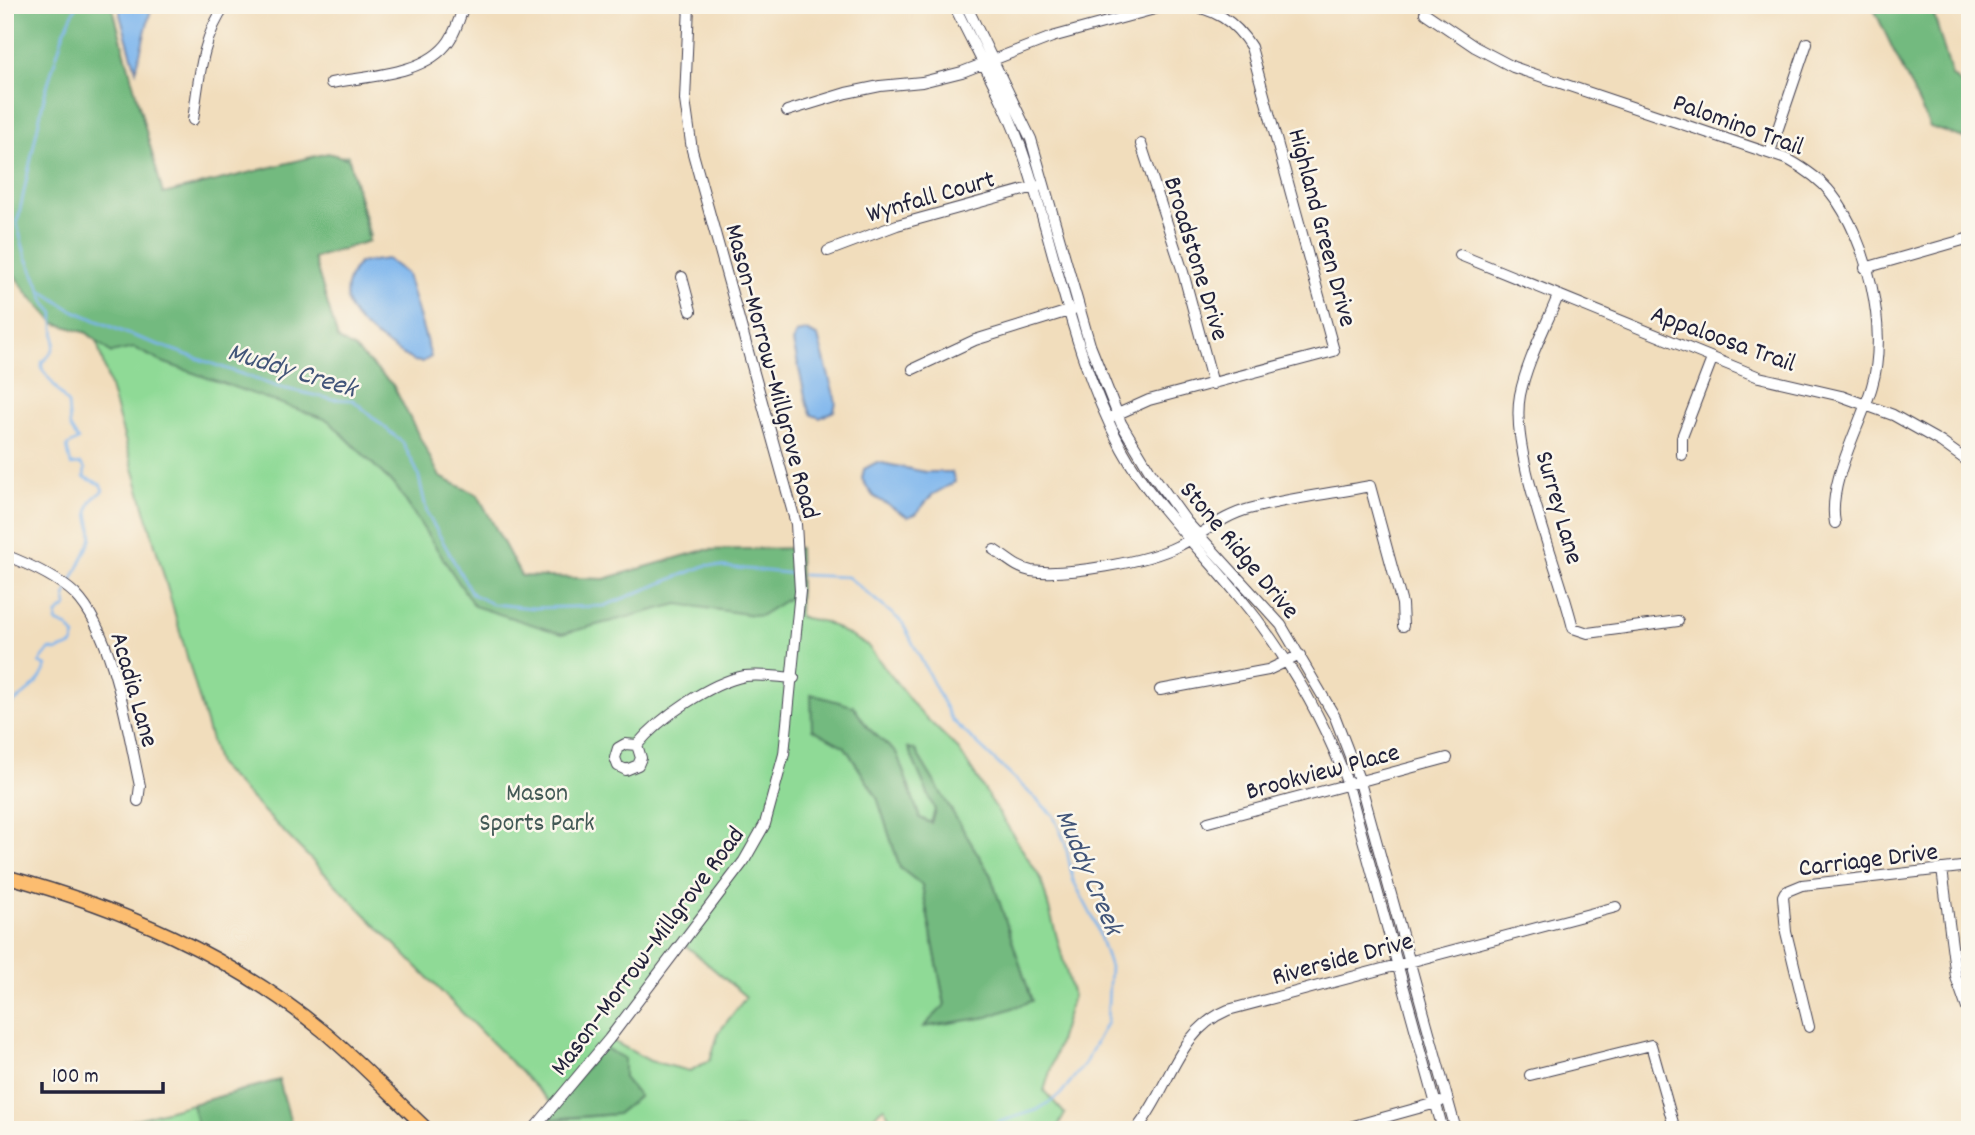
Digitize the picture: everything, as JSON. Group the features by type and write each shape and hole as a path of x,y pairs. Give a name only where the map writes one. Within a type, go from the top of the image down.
{"main road":[{"path":"5,876 125,914 235,968 324,1032 422,1127"}],"street":[{"path":"192,120 205,49 212,27 226,5"},
{"path":"331,83 406,68 430,58 449,42 464,5"},
{"name":"Mason–Morrow–Millgrove Road","path":"533,1130 613,1033 754,846 779,784 793,678 800,591 799,548 791,500 692,150 685,100 689,5"},
{"name":"Stone Ridge Drive","path":"954,5 1019,142 1084,365 1112,416 1193,536 1310,696 1348,785 1443,1130"},
{"name":"Stone Ridge Drive","path":"966,5 1031,139 1112,416"},
{"path":"786,111 880,86 922,82 983,64 1052,37 1169,5"},
{"name":"Highland Green Drive","path":"1112,416 1149,400 1334,351 1251,47 1237,27 1220,15 1202,7 1184,5"},
{"name":"Palomino Trail","path":"1425,13 1475,47 1513,67 1770,152 1800,166 1832,194 1848,219 1865,268 1880,336 1876,372 1837,488 1835,523"},
{"path":"1770,152 1807,43"},
{"name":"Broadstone Drive","path":"1141,144 1183,272 1213,384"},
{"name":"Wynfall Court","path":"828,251 897,225 1045,184"},
{"path":"1865,268 1970,237"},
{"name":"Appaloosa Trail","path":"1460,255 1712,359 1770,380 1866,404 1921,429 1970,463"},
{"path":"682,277 691,311"},
{"name":"Surrey Lane","path":"1558,296 1525,378 1518,419 1524,455 1573,628 1588,632 1678,621"},
{"path":"913,369 975,340 1080,308"},
{"path":"1682,455 1682,437 1712,359"},
{"path":"994,550 1016,566 1053,572 1155,556 1248,509 1370,486 1402,604 1403,626"},
{"name":"Stone Ridge Drive","path":"1193,536 1273,615 1300,655 1335,717 1360,782 1456,1130"},
{"name":"Acadia Lane","path":"5,555 75,594 91,616 109,658 140,786 138,802"},
{"path":"1160,690 1245,675 1288,663 1300,655"},
{"path":"637,745 650,729 721,684 750,676 793,678"},
{"name":"Brookview Place","path":"1208,822 1447,758"},
{"name":"Carriage Drive","path":"1809,1027 1786,932 1783,897 1785,892 1795,886 1970,866"},
{"path":"1942,869 1955,977 1970,1017"},
{"name":"Riverside Drive","path":"1136,1130 1162,1093 1184,1045 1208,1019 1228,1010 1409,960 1616,907"},
{"path":"1530,1075 1651,1045 1675,1130"},
{"path":"1339,1130 1447,1099"}],"green space":[{"path":"5,5 112,5 163,194 328,153 349,159 369,241 314,258 338,339 355,349 393,385 440,477 478,495 521,576 604,579 704,550 799,548 800,591 760,616 678,604 562,634 474,606 397,488 328,420 162,362 134,348 111,353 87,333 55,323 28,294 5,262"},
{"path":"1872,5 1931,5 1952,76 1970,92 1970,140 1930,127"},
{"name":"Mason Sports Park","path":"348,155 370,236 311,251 353,400 472,594 800,574 799,617 825,622 867,645 918,710 959,750 1041,879 1073,996 1044,1091 1065,1114 1056,1130 897,1130 884,1107 859,1130 540,1130 550,1120 617,1114 639,1096 624,1078 554,1106 218,765 65,230","holes":["853,706 868,728 897,754 920,818 931,823 935,810 909,748 915,750 991,876 988,1017 924,1026 945,1006 922,885 900,868 877,797 845,747","683,943 746,997 719,1032 710,1060 690,1071 650,1061 609,1039"]},
{"path":"811,694 853,706 868,728 897,754 920,818 931,823 935,810 908,748 915,750 991,876 1032,1001 988,1017 923,1027 945,1005 922,885 900,868 877,797 845,747 812,729"},
{"path":"603,1047 624,1058 624,1078 639,1096 617,1114 550,1119 554,1106"},
{"path":"279,1080 293,1130 199,1130 192,1104"},
{"path":"192,1104 199,1130 99,1129"}],"water":[{"path":"120,5 152,5 136,70 120,15"},
{"path":"387,259 407,274 431,357 422,362 413,361 385,343 359,321 350,309 346,295 349,280 359,263"},
{"path":"807,331 818,337 836,402 834,411 820,418 812,415 807,405 793,342 796,333"},
{"path":"877,462 925,472 952,472 955,482 932,495 916,514 908,517 873,496 862,479 864,469"}],"waterway":[{"name":"Muddy Creek","path":"77,5 64,32 45,93 17,224 25,254 41,290 70,309 128,334 278,387 331,399 353,400 403,443 418,473 427,513 472,594 492,604 533,608 604,606 707,565 796,574"},
{"path":"8,708 40,679 46,666 39,663 50,649 56,651 72,645 75,636 68,627 56,622 57,614 67,606 65,596 91,540 89,507 103,490 100,484 84,477 85,469 81,464 71,465 67,446 78,440 70,427 68,404 42,369 42,362 52,351 55,340 54,313 46,304 41,291"},
{"name":"Muddy Creek","path":"803,575 848,577 902,622 952,720 1053,815 1065,842 1073,880 1095,922 1110,967 1107,1022 1084,1065 1059,1096 1037,1110 974,1130"}]}
